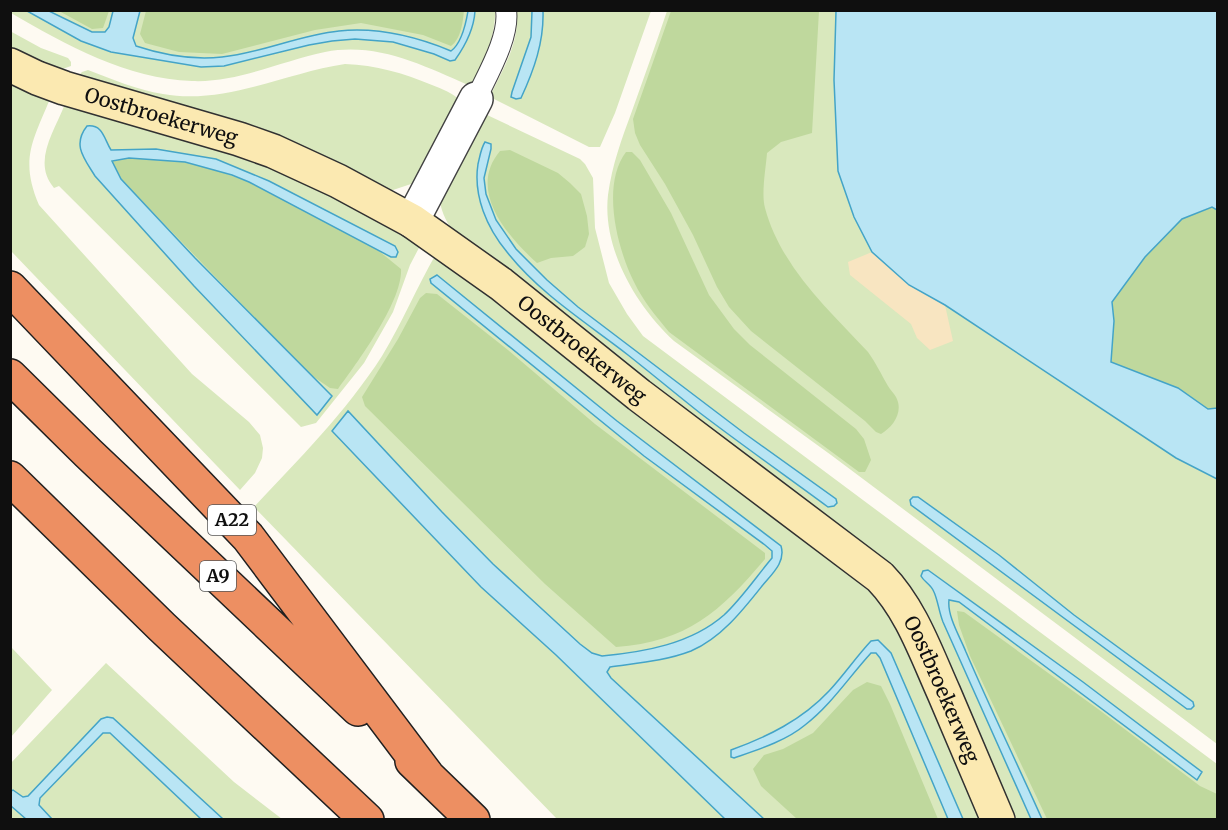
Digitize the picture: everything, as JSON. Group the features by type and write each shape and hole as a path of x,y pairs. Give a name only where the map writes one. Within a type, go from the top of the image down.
{"highway":[{"name":"A22","path":"10,288 248,537 427,775"},
{"name":"A9","path":"10,376 88,453 474,819"},
{"path":"10,478 162,627 367,819"}],"street":[{"name":"Oostbroekerweg","path":"10,65 64,88 273,151 338,181 412,221 501,284 639,395 880,577 895,593 906,610 998,819"},
{"path":"412,221 476,99"}],"lane":[{"path":"476,99 503,38 507,18 506,10"}],"green space":[{"path":"11,10 495,10 495,20 488,49 472,84 468,85 399,57 363,50 325,52 226,79 192,81 144,74 98,58 32,25 11,13"},
{"path":"464,10 459,35 451,46 423,35 361,23 315,30 222,54 179,52 145,43 140,34 146,11"},
{"path":"59,11 109,11 103,28 92,29"},
{"path":"516,11 651,11 615,113 600,147 589,147 492,98 491,94 506,64 516,33"},
{"path":"667,11 836,11 834,80 909,285 945,305 1176,458 1217,479 1217,744 831,455 674,341 647,311 624,275 616,255 610,235 608,195 618,152"},
{"path":"671,11 819,11 812,133 781,142 767,153 764,202 772,229 794,268 822,303 868,352 896,397 899,408 896,418 881,434 751,331 729,307 665,184 640,145 633,119"},
{"path":"10,31 41,48 68,58 71,66 57,71 11,51"},
{"path":"345,64 400,73 443,90 461,101 414,183 390,191 78,76 88,70 153,92 186,96 209,95 232,92"},
{"path":"10,80 50,99 38,127 29,163 33,189 39,205 192,374 249,422 260,435 263,448 262,458 255,473 240,490 11,251"},
{"path":"65,104 292,171 421,244 410,265 393,312 364,363 316,423 301,427 59,186 54,188 45,168 45,157 51,136"},
{"path":"485,114 580,159 585,164 593,178 595,228 609,283 643,336 1217,764 1217,819 1012,819 927,629 453,232 443,214 439,198"},
{"path":"510,150 558,173 581,194 589,234 585,247 573,256 551,258 537,263 503,226 489,196 488,181 491,166 500,151"},
{"path":"626,152 632,152 640,160 671,213 709,295 734,329 750,345 856,429 864,439 871,460 865,472 859,472 669,332 650,308 628,268 617,235 614,217 614,181 618,166"},
{"path":"129,158 185,162 249,182 374,247 401,269 400,282 387,314 367,348 338,389 330,388 308,373 121,179 112,161"},
{"path":"1212,207 1217,210 1217,408 1208,409 1178,388 1111,362 1114,321 1112,302 1145,257 1182,219"},
{"path":"436,254 882,596 986,819 557,819 254,507 321,434 368,377 382,356"},
{"path":"426,293 437,294 508,350 595,424 765,553 765,559 733,594 701,621 663,638 616,647 545,584 365,406 362,397 420,298"},
{"path":"957,611 964,612 1200,786 1217,794 1217,819 1047,819 970,656 959,625"},
{"path":"11,647 52,690 10,737"},
{"path":"106,663 234,782 282,819 11,819 10,764"},
{"path":"867,682 881,686 938,819 797,819 761,786 753,769 764,755 783,749 813,733 853,690"}],"sand":[{"path":"872,252 909,285 945,305 953,341 930,350 917,338 911,324 850,275 848,262"}],"water":[{"path":"27,11 49,11 92,32 105,32 109,27 113,11 140,11 133,38 136,46 157,52 201,58 237,55 309,36 354,30 396,34 451,51 461,38 468,11 475,11 468,37 455,60 450,61 393,42 355,39 309,45 224,66 201,67 111,52 81,41"},
{"path":"532,11 543,11 540,45 526,87 521,98 516,99 511,97 531,37"},
{"path":"836,11 1217,11 1217,210 1212,207 1182,219 1145,257 1112,302 1114,321 1111,362 1178,388 1208,409 1217,408 1217,479 1176,458 945,305 909,285 872,252 854,217 838,171 834,80"},
{"path":"87,126 97,127 100,130 111,150 156,149 216,159 269,181 395,246 398,252 396,257 391,257 232,175 185,162 129,158 112,161 121,179 195,258 332,396 317,415 194,286 95,176 80,145 80,139"},
{"path":"485,142 491,144 484,178 486,194 496,220 516,249 578,307 744,433 836,499 837,503 834,506 828,507 700,413 564,307 520,267 493,233 483,211 477,176"},
{"path":"437,275 617,421 781,546 782,557 774,572 739,614 712,639 691,651 651,661 610,667 607,672 764,819 725,819 556,655 481,587 332,431 348,411 493,564 580,644 592,653 602,656 666,645 682,640 711,625 743,595 772,558 772,551 765,545 644,456 431,283 430,279"},
{"path":"918,497 999,555 1074,615 1193,702 1194,706 1187,709 911,505 910,500"},
{"path":"928,570 1083,682 1202,772 1197,780 959,602 949,600 954,626 1042,819 1031,819 943,622 934,592 921,576 923,571"},
{"path":"878,640 891,653 963,819 948,819 876,653 871,653 823,709 797,731 762,748 731,757 731,750 771,733 807,711 829,691 871,641"},
{"path":"113,718 223,819 201,819 110,733 103,733 40,798 39,805 52,819 26,819 11,806 11,791 23,797 28,796 101,719"}]}
